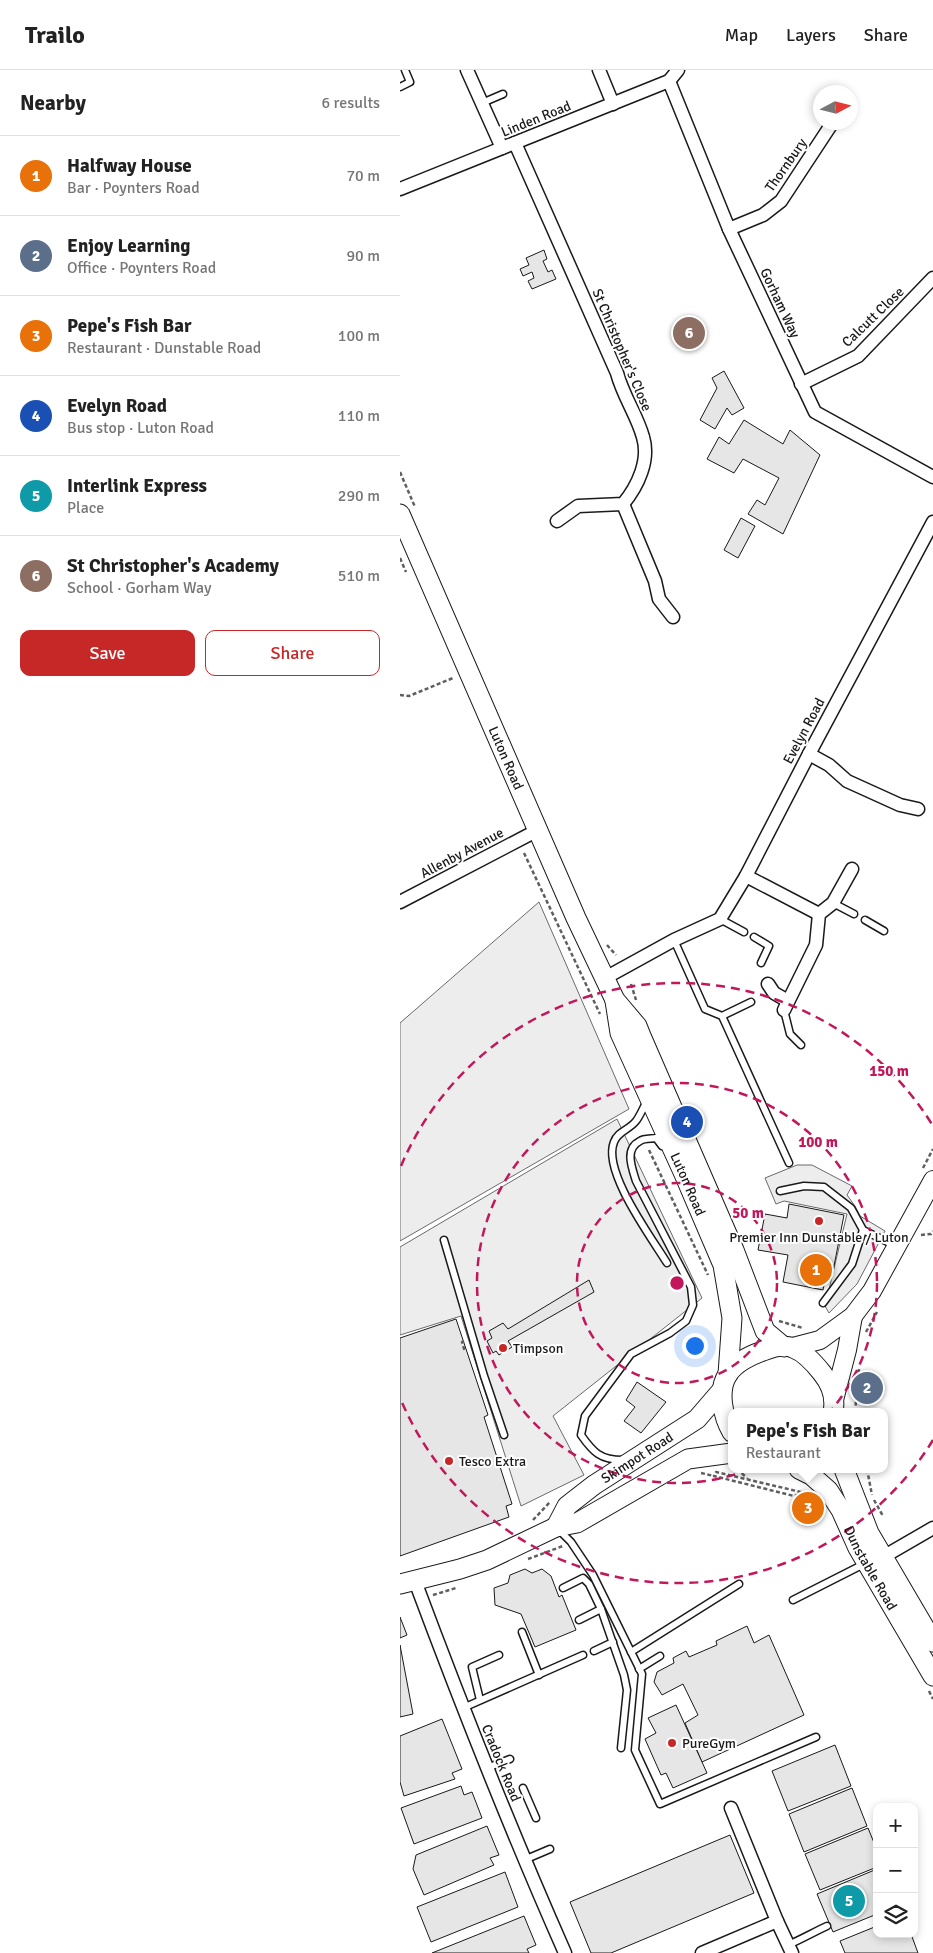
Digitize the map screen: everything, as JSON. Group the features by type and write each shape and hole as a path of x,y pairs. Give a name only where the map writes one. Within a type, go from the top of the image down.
{"main road":[{"name":"Luton Road","path":"400,514 538,830 615,1000 639,1031 734,1250 765,1331 811,1361 822,1373 830,1384 834,1408"},
{"name":"Luton Road","path":"615,1000 620,1033 723,1265 732,1318 723,1409 728,1422"},
{"name":"Skimpot Road","path":"556,1527 567,1506 594,1485 697,1419 742,1361 771,1349 788,1347"},
{"name":"Skimpot Road","path":"408,1583 486,1560 556,1527 577,1523 688,1459 725,1453"},
{"name":"Dunstable Road","path":"807,1473 828,1490 842,1510 858,1548 875,1560 933,1642"},
{"name":"Dunstable Road","path":"846,1473 869,1533 875,1560 931,1683"}],"street":[{"path":"467,70 502,148"},
{"path":"599,70 613,104"},
{"name":"Linden Road","path":"400,190 669,81 678,70"},
{"name":"Gorham Way","path":"669,81 729,230 815,412 933,477"},
{"name":"Thornbury","path":"729,230 763,215 781,201 828,130"},
{"name":"St Christopher's Close","path":"515,144 617,373 621,390 643,437 646,460 632,492 623,504"},
{"name":"Calcutt Close","path":"801,384 858,356 933,278"},
{"path":"557,521 578,506 623,504 655,581 659,599 673,617"},
{"name":"Evelyn Road","path":"720,919 746,876 933,522"},
{"path":"809,754 829,765 847,781 900,805 918,809"},
{"name":"Allenby Avenue","path":"400,902 538,830"},
{"path":"768,984 786,1005 816,945 819,914 833,903 852,869"},
{"path":"746,876 819,914"},
{"path":"605,978 674,940 720,919"},
{"path":"788,1347 820,1340 853,1316 872,1291 933,1180"},
{"path":"834,1408 853,1316"},
{"path":"875,1560 933,1528"},
{"name":"Cradock Road","path":"408,1583 463,1708 524,1860 565,1953"},
{"path":"731,1808 790,1949"},
{"path":"702,1953 777,1921"}],"lane":[{"path":"400,87 410,82 405,70"},
{"path":"482,103 503,94"},
{"path":"833,903 854,914"},
{"path":"720,919 744,932"},
{"path":"865,920 884,931"},
{"path":"754,938 769,946 761,963"},
{"path":"674,940 705,1009 722,1016 789,1163"},
{"path":"722,1016 751,1002"},
{"path":"786,1005 790,1034 801,1045"},
{"path":"649,1097 635,1122 619,1133 613,1143 613,1160 619,1183 667,1263"},
{"path":"635,1460 612,1460 594,1453 581,1435 585,1416 631,1354 670,1333 686,1321 693,1305 691,1287 636,1181 630,1163 632,1149 640,1141 656,1138 684,1174"},
{"path":"780,1190 804,1186 824,1187 851,1208 863,1230 897,1247"},
{"path":"823,1303 852,1264 863,1230"},
{"path":"444,1240 484,1376 504,1435"},
{"path":"556,1527 571,1542 594,1575 642,1674 635,1750 660,1804 816,1737"},
{"path":"793,1600 875,1560"},
{"path":"563,1588 583,1578 589,1584 601,1609 613,1642 624,1674 627,1690 621,1748"},
{"path":"631,1652 738,1584"},
{"path":"579,1620 601,1609"},
{"path":"522,1632 539,1675"},
{"path":"594,1650 613,1642"},
{"path":"480,1700 472,1667 499,1655"},
{"path":"463,1708 583,1655"},
{"path":"639,1669 660,1656"},
{"path":"486,1768 510,1759"},
{"path":"523,1788 536,1818"},
{"path":"524,1860 550,1849"},
{"path":"790,1949 813,1932 827,1926"}],"path":[{"path":"400,695 409,696 453,678"},
{"path":"524,853 604,1022"},
{"path":"631,984 636,1000"},
{"path":"916,1236 931,1234 933,1231"},
{"path":"862,1340 880,1305"},
{"path":"777,1321 810,1330"},
{"path":"855,1408 860,1367"},
{"path":"714,1476 716,1472 810,1495"},
{"path":"741,1473 748,1479"},
{"path":"868,1473 873,1497 883,1516"},
{"path":"704,1474 794,1496 805,1493"},
{"path":"531,1522 554,1498"},
{"path":"931,1683 933,1698"}],"shaded area":[{"path":"539,902 629,1109 400,1241 400,1023"},
{"path":"617,1119 702,1298 553,1416 584,1475 521,1506 461,1316 400,1335 400,1247"},
{"path":"797,1165 812,1165 852,1186 847,1195 860,1216 885,1231 857,1284 829,1313 825,1306 847,1214 784,1201 776,1204 765,1178"}],"building":[{"path":"544,250 547,259 543,261 548,272 552,270 556,279 532,289 528,281 534,278 532,272 523,276 520,269 529,265 526,258"},
{"path":"724,371 744,408 732,415 727,408 715,429 700,420 717,388 712,378"},
{"path":"744,420 783,444 790,430 820,455 783,534 748,514 757,500 765,505 779,478 743,459 734,473 707,459 719,437 729,444"},
{"path":"741,518 755,526 738,558 724,550"},
{"path":"789,1204 844,1215 833,1271 827,1270 823,1290 783,1282 788,1255 758,1250 765,1214 787,1218"},
{"path":"589,1280 594,1292 508,1341 512,1347 499,1355 496,1351 493,1353 487,1341 492,1338 489,1331 503,1323 508,1329"},
{"name":"Tesco Extra","path":"456,1319 488,1415 484,1417 512,1504 506,1506 509,1517 400,1556 400,1338"},
{"path":"637,1382 666,1402 641,1433 624,1421 635,1407 626,1400"},
{"path":"525,1569 532,1573 542,1569 551,1576 559,1597 562,1595 576,1630 535,1647 521,1614 495,1605 494,1588 508,1583 510,1575"},
{"path":"400,1617 407,1635 400,1638"},
{"path":"747,1626 754,1643 769,1635 804,1715 702,1762 685,1723 698,1715 683,1684 662,1695 654,1682 657,1672 674,1663 673,1658 686,1651 689,1657 717,1645 716,1641"},
{"path":"400,1645 413,1714 400,1717"},
{"path":"676,1705 707,1773 673,1788 666,1773 661,1775 645,1739 656,1733 648,1718"},
{"path":"442,1719 462,1769 452,1773 455,1779 404,1796 400,1782 400,1736"},
{"path":"835,1745 851,1786 788,1811 772,1771"},
{"path":"461,1786 464,1795 472,1792 482,1818 414,1844 401,1808"},
{"path":"852,1788 867,1826 804,1852 789,1814"},
{"path":"487,1826 499,1855 490,1858 494,1865 424,1895 413,1869 416,1855"},
{"path":"868,1828 873,1840 873,1869 820,1890 805,1854"},
{"path":"730,1835 754,1893 611,1953 591,1953 570,1902"},
{"path":"873,1871 873,1916 833,1932 817,1894"},
{"path":"505,1872 518,1907 431,1942 417,1907"},
{"path":"524,1916 536,1945 527,1949 529,1953 432,1953"},
{"path":"873,1928 873,1938 912,1938 918,1953 845,1953 840,1941"}],"place":[{"name":"St Christopher's Academy","path":"689,333"},
{"name":"Evelyn Road","path":"687,1122"},
{"name":"Premier Inn Dunstable / Luton","path":"819,1221"},
{"name":"Halfway House","path":"816,1270"},
{"name":"Timpson","path":"503,1348"},
{"name":"Enjoy Learning","path":"867,1388"},
{"name":"Tesco Extra","path":"449,1461"},
{"name":"Pepe's Fish Bar","path":"808,1508"},
{"name":"PureGym","path":"672,1743"},
{"name":"Interlink Express","path":"849,1901"}]}
